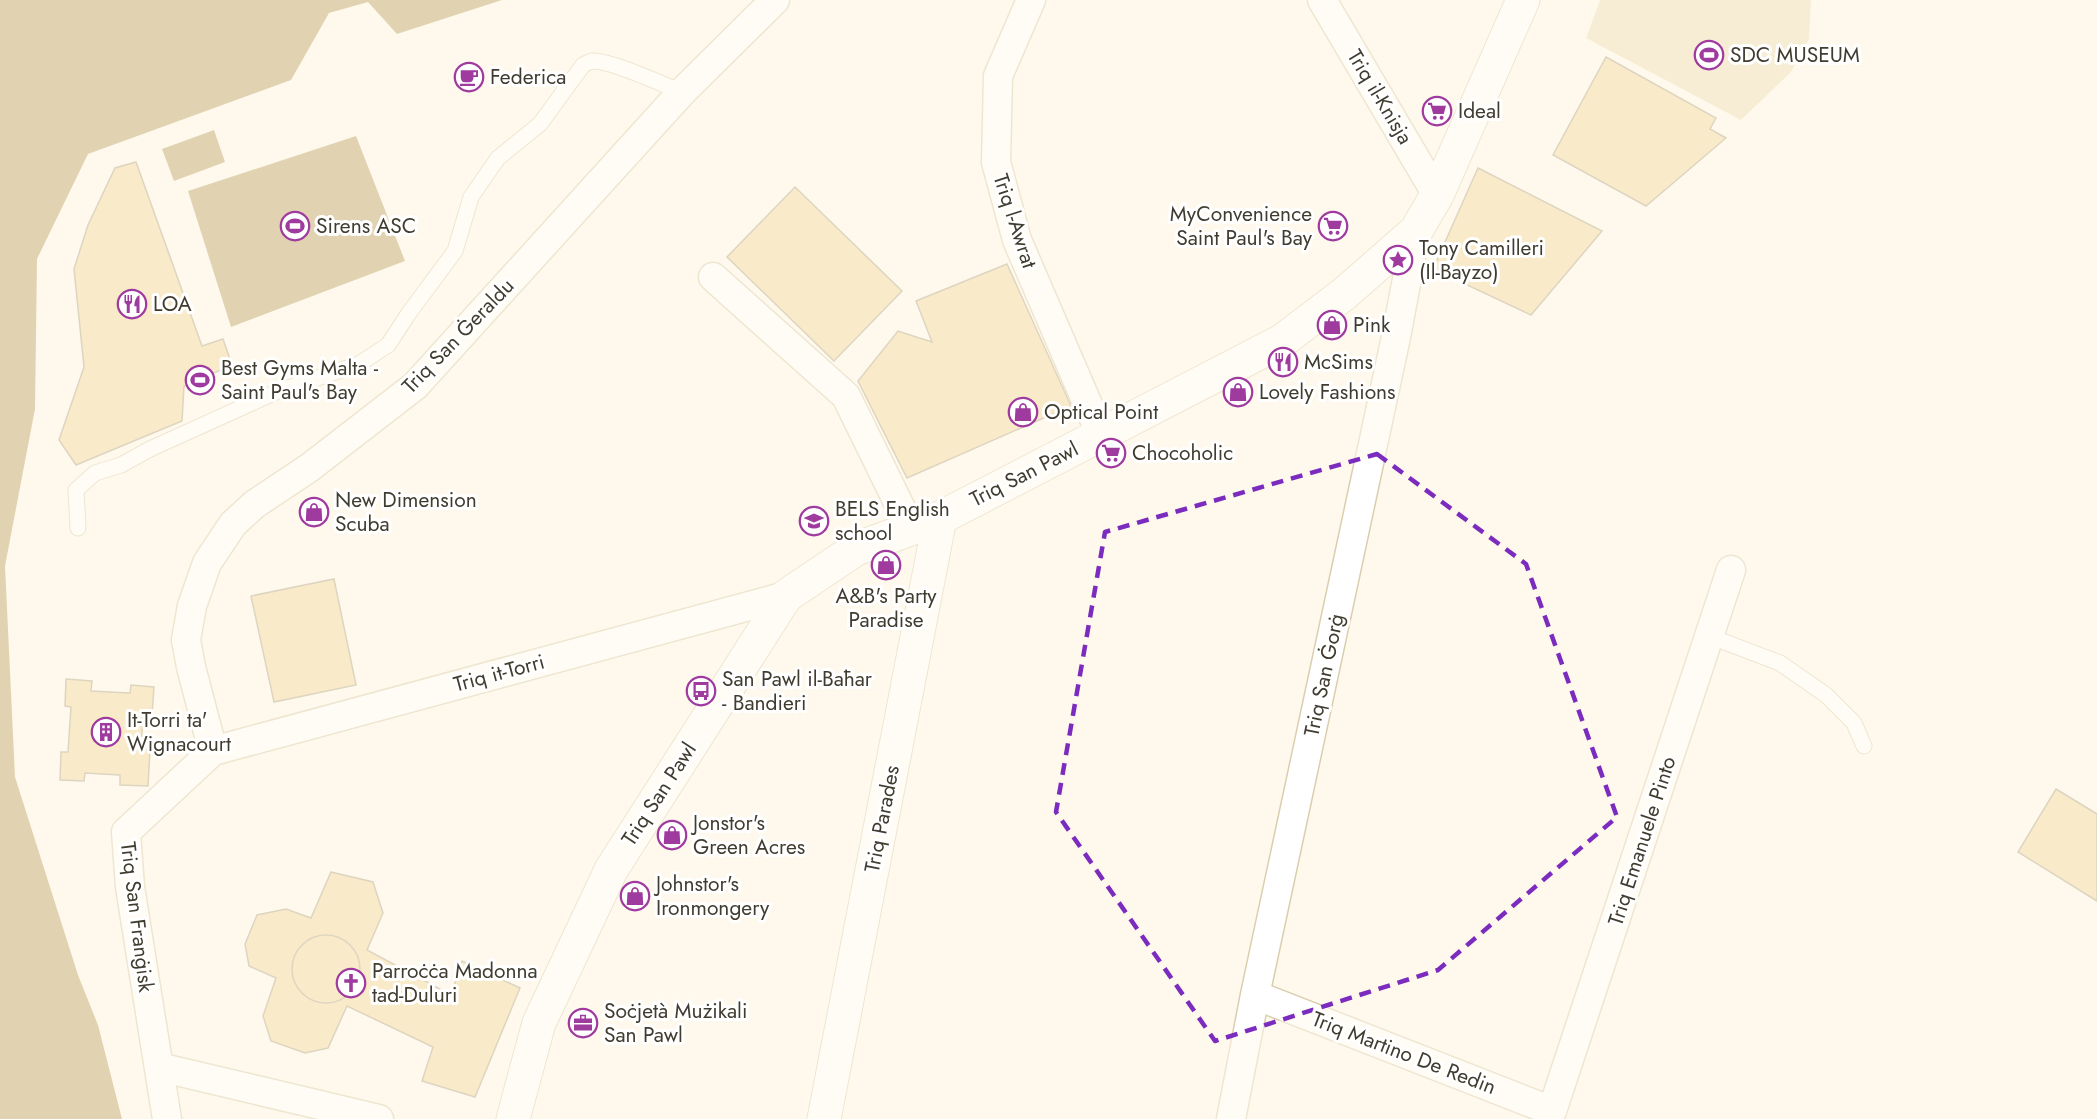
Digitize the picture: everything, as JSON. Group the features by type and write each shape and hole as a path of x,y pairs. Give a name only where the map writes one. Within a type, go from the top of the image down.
{"street":[{"name":"Triq San Ġeraldu","path":"213,751 186,640 192,606 207,563 233,524 255,504 309,468 415,386 682,92 775,0"},
{"name":"Triq l-Awrat","path":"1031,0 998,76 996,162 1017,240 1101,435"},
{"name":"Triq il-Knisja","path":"1322,0 1437,195"},
{"name":"Triq San Pawl","path":"513,1119 539,1023 611,870 786,596 856,549 925,523 1282,341 1344,294 1416,231 1437,195 1522,0"},
{"name":"Triq San Ġorġ","path":"1231,1119 1255,995 1396,338 1416,231"},
{"path":"712,277 846,396 925,523"},
{"name":"Triq Parades","path":"824,1119 925,523"},
{"name":"Triq Emanuele Pinto","path":"1552,1111 1731,570"},
{"name":"Triq it-Torri","path":"213,751 786,596"},
{"name":"Triq San Franġisk","path":"168,1119 130,887 126,832 213,751"},
{"name":"Triq Martino De Redin","path":"1255,995 1552,1111"},
{"path":"159,1066 379,1119"}],"lane":[{"path":"78,528 76,490 95,473 122,465 150,448 276,392 359,364 388,345 455,251 471,197 482,181 498,158 540,124 583,64 592,61 601,63 682,92"},
{"path":"1709,636 1780,663 1826,695 1854,723 1864,746"}],"highlighted area":[{"path":"1377,454 1526,564 1617,817 1438,970 1215,1041 1056,812 1105,532"}],"shaded area":[{"path":"0,0 502,0 397,34 368,2 329,13 291,80 88,154 37,259 35,409 5,566 15,777 78,975 98,1025 122,1119 0,1119"},
{"name":"SDC MUSEUM","path":"1600,0 1811,0 1809,39 1791,72 1741,120 1586,38"},
{"path":"214,130 225,162 174,181 162,149"},
{"name":"Sirens ASC","path":"356,136 405,261 231,327 188,191"}],"building":[{"path":"1606,57 1716,118 1710,129 1726,138 1646,206 1553,155"},
{"name":"LOA","path":"136,162 202,346 223,339 232,365 184,386 182,421 76,465 59,440 84,367 74,269 88,225 115,168"},
{"path":"1478,168 1602,231 1531,315 1433,269"},
{"path":"795,187 902,291 834,361 727,257"},
{"path":"1007,264 1071,406 907,478 858,381 898,331 932,342 916,301"},
{"path":"334,579 356,685 274,702 251,596"},
{"name":"It-Torri ta' Wignacourt","path":"66,679 92,681 91,691 130,693 131,685 154,687 152,715 143,715 141,749 150,750 148,786 120,785 120,775 85,773 84,781 60,780 61,752 68,752 71,707 65,706"},
{"path":"2056,789 2097,814 2097,901 2018,852"},
{"name":"Parroċċa Madonna tad-Duluri","path":"331,872 373,882 383,913 367,950 451,995 462,961 520,988 475,1097 422,1081 433,1047 347,1006 328,1048 305,1053 271,1041 263,1016 276,978 249,966 245,944 257,915 286,909 311,918"},
{"path":"326,935 339,938 350,945 357,956 360,969 357,982 350,993 339,1000 326,1003 313,1000 302,993 295,982 292,969 295,956 302,945 313,938"}],"place":[{"name":"SDC MUSEUM","path":"1709,55"},
{"name":"Federica","path":"469,77"},
{"name":"Ideal","path":"1437,111"},
{"name":"Sirens ASC","path":"295,226"},
{"name":"MyConvenience Saint Paul's Bay","path":"1333,226"},
{"name":"Tony Camilleri (Il-Bayzo)","path":"1398,260"},
{"name":"LOA","path":"132,304"},
{"name":"Pink","path":"1332,325"},
{"name":"McSims","path":"1283,362"},
{"name":"Best Gyms Malta - Saint Paul's Bay","path":"200,380"},
{"name":"Lovely Fashions","path":"1238,392"},
{"name":"Optical Point","path":"1023,412"},
{"name":"Chocoholic","path":"1111,453"},
{"name":"New Dimension Scuba","path":"314,512"},
{"name":"BELS English school","path":"814,521"},
{"name":"A&B's Party Paradise","path":"886,565"},
{"name":"San Pawl il-Baħar - Bandieri","path":"701,691"},
{"name":"It-Torri ta' Wignacourt","path":"106,732"},
{"name":"Jonstor's Green Acres","path":"672,835"},
{"name":"Johnstor's Ironmongery","path":"635,896"},
{"name":"Parroċċa Madonna tad-Duluri","path":"351,983"},
{"name":"Soċjetà Mużikali San Pawl","path":"583,1023"}]}
